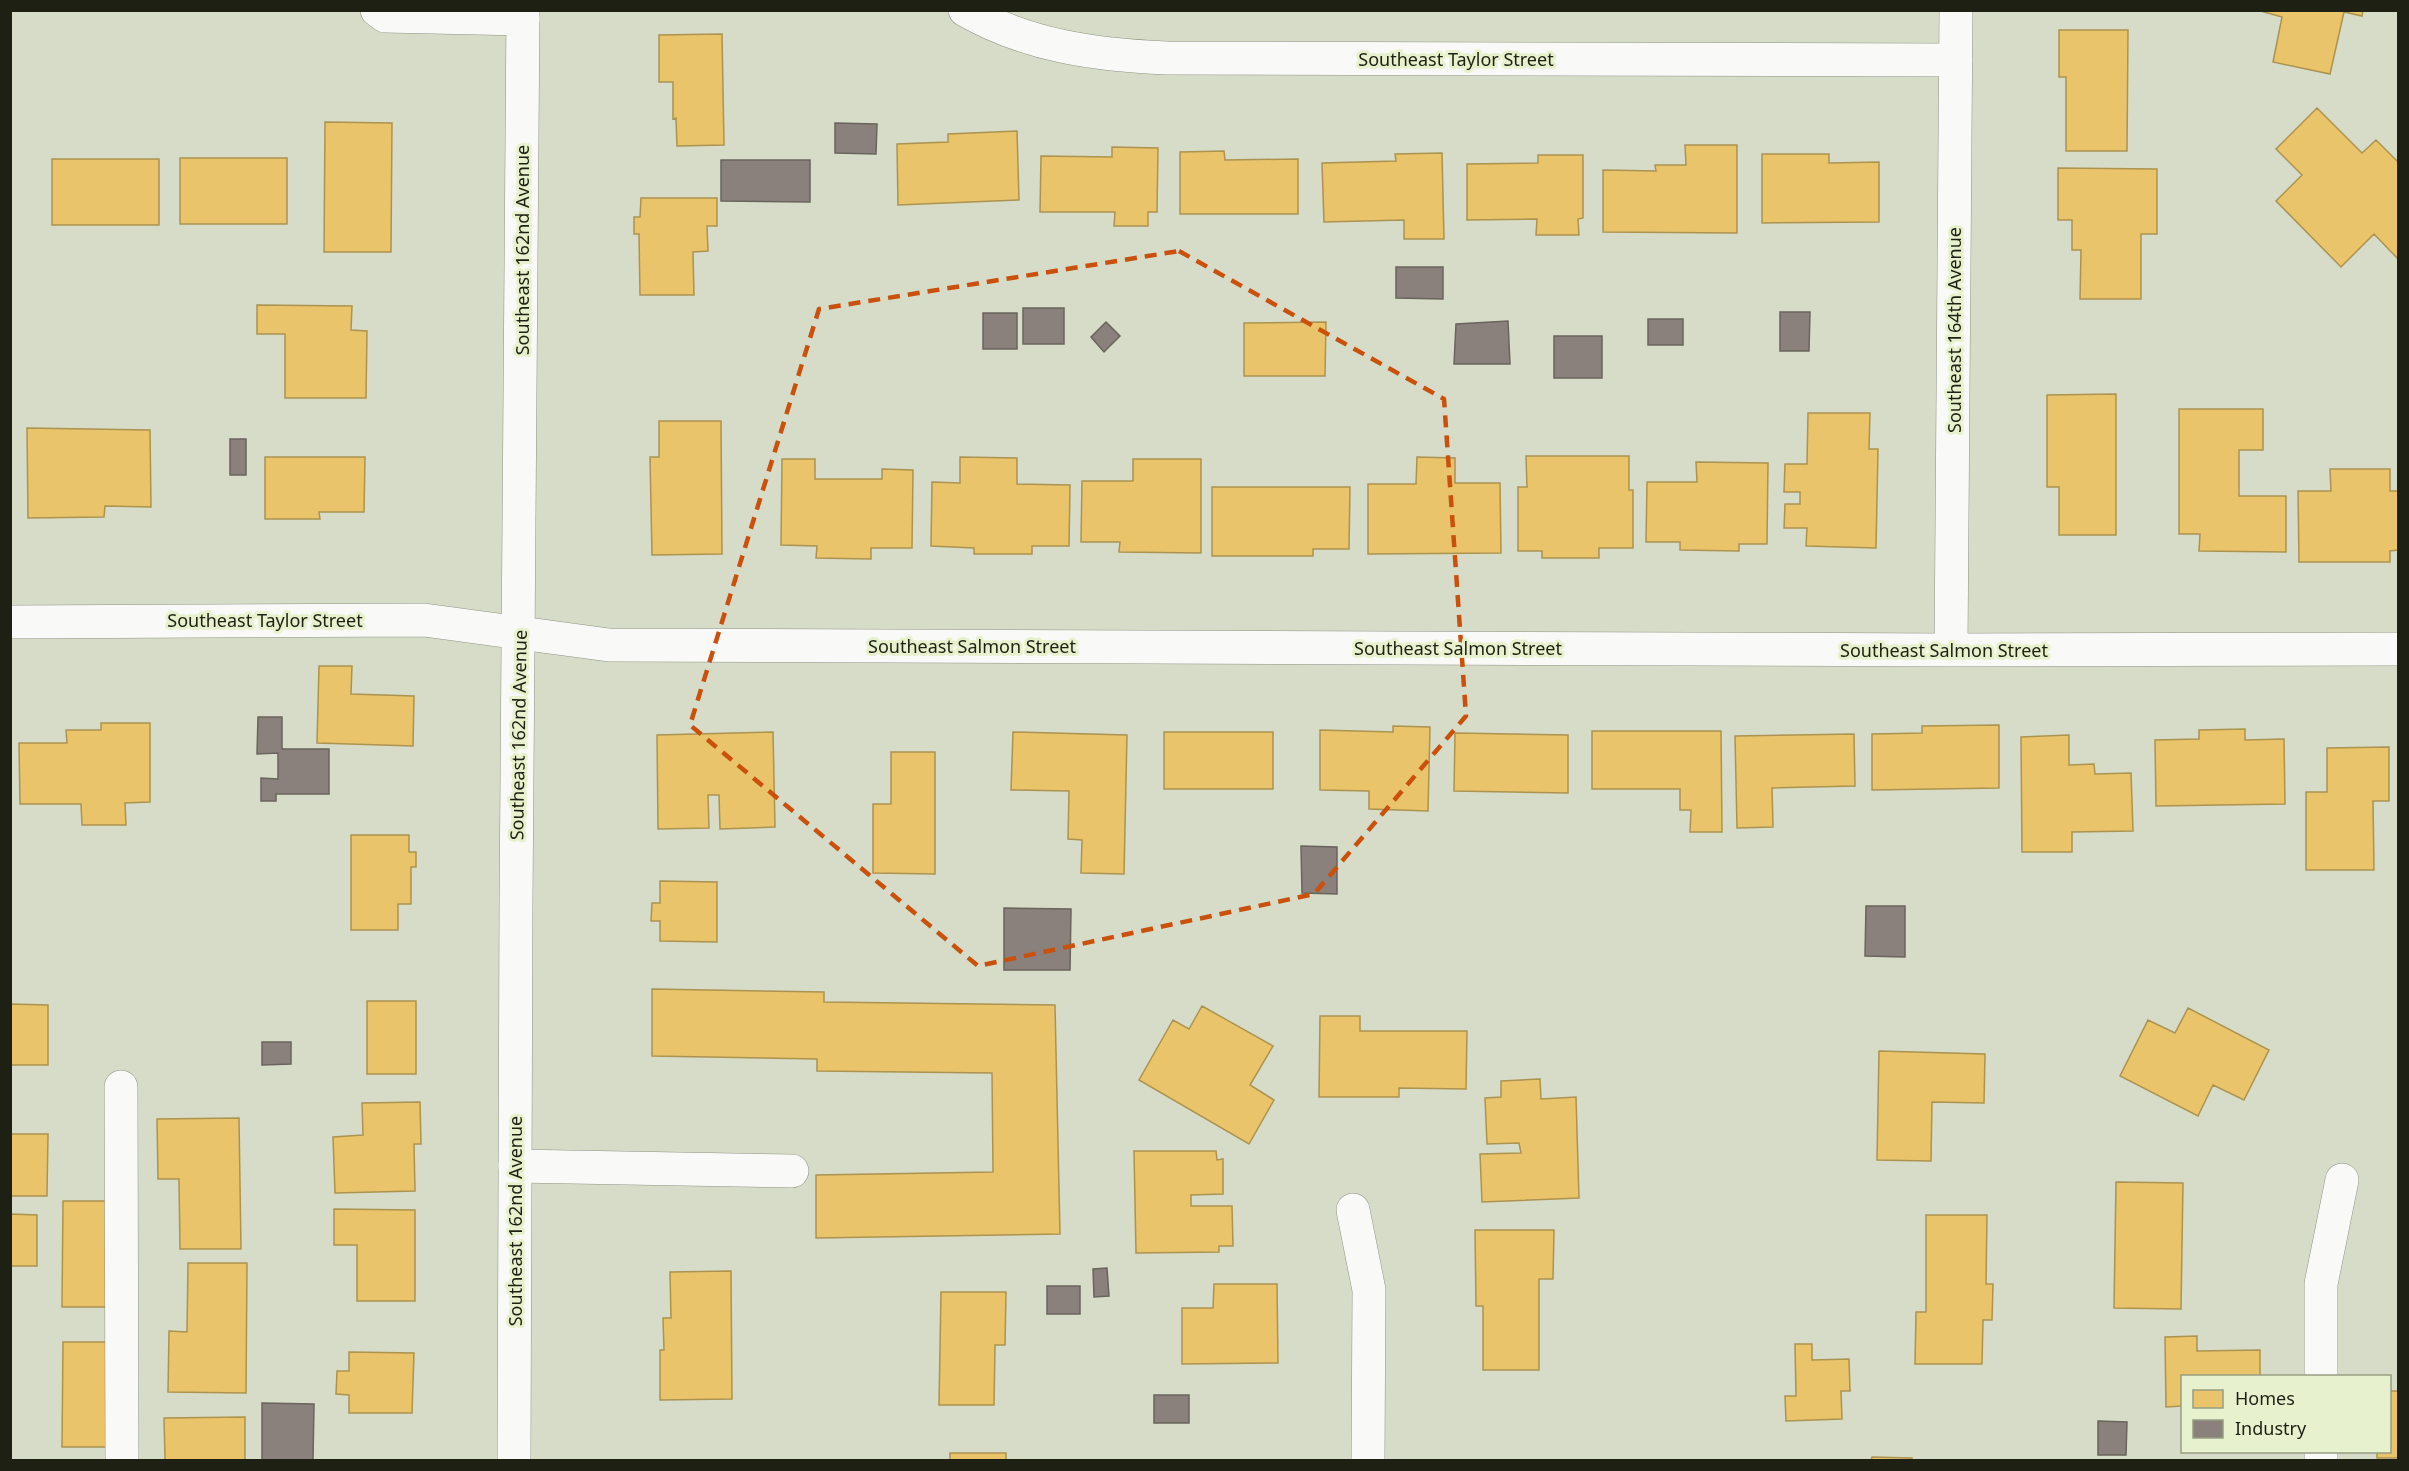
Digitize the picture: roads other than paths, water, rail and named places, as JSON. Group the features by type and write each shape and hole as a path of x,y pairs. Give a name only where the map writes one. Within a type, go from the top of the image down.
{"street":[{"path":"376,10 384,16 523,15"},
{"name":"Southeast Taylor Street","path":"965,10 987,23 1031,39 1068,49 1117,56 1956,60"},
{"name":"Southeast 164th Avenue","path":"1951,650 1956,10"},
{"name":"Southeast 162nd Avenue","path":"514,1461 523,15"},
{"name":"Southeast Taylor Street","path":"10,622 424,620 519,632"},
{"name":"Southeast Salmon Street","path":"519,632 621,645 1951,650 2398,649"},
{"path":"121,1087 122,1461"},
{"path":"515,1166 792,1172"},
{"path":"2321,1375 2321,1284 2343,1180"},
{"path":"1353,1210 1369,1290 1368,1461"}]}
